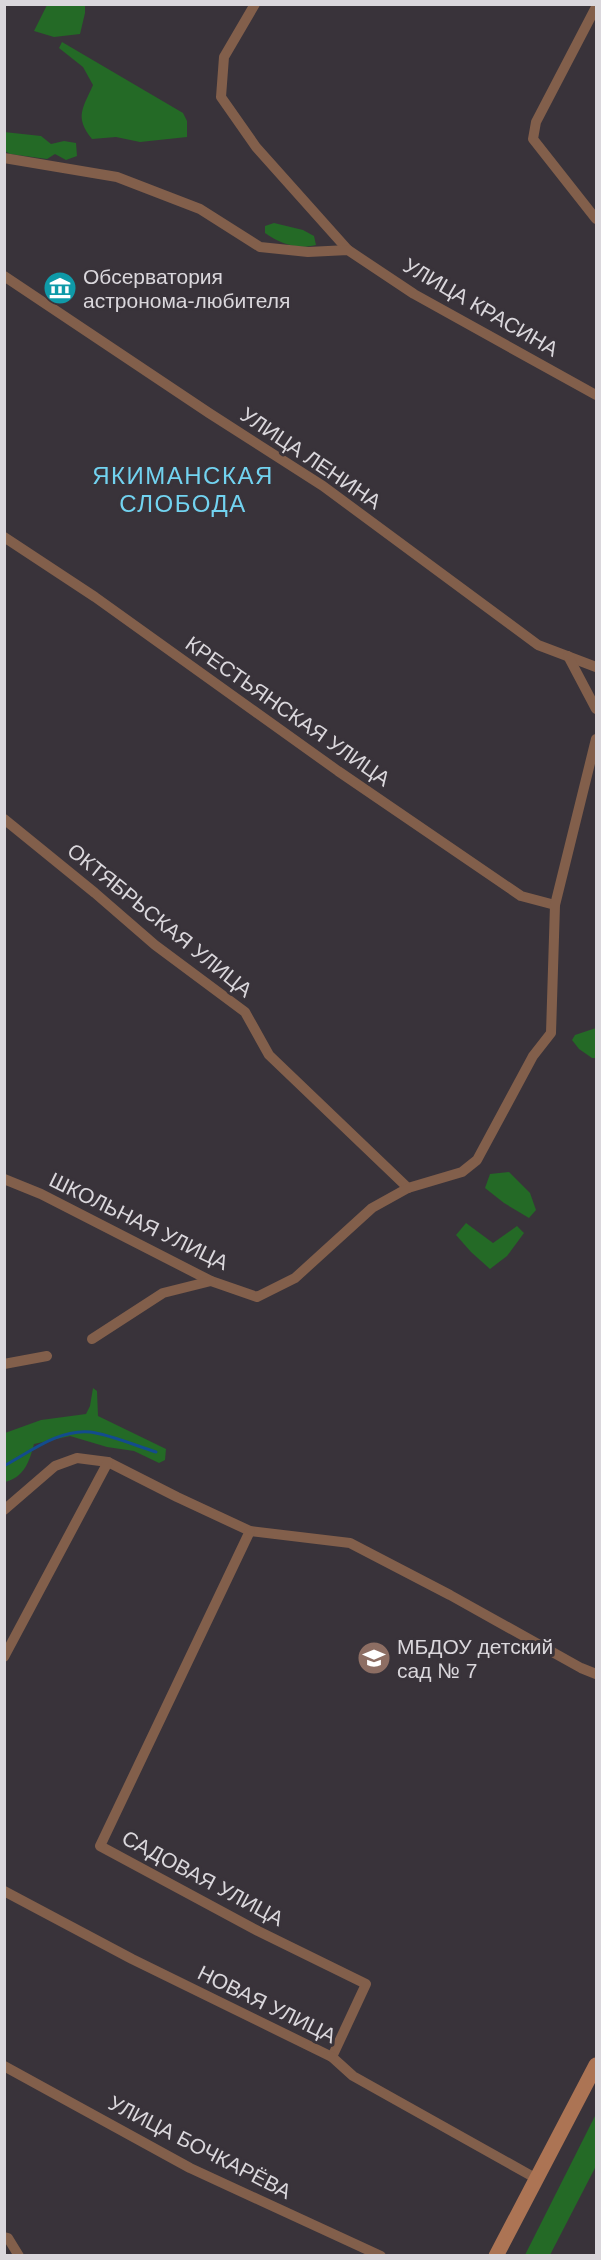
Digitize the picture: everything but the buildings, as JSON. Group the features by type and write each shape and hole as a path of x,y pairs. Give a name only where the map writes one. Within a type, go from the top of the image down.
{"main road":[{"path":"496,2256 597,2065"}],"street":[{"name":"УЛИЦА КРАСИНА","path":"255,4 224,57 220,97 256,147 348,250 414,294 597,395"},
{"path":"597,7 536,122 533,140 597,219"},
{"path":"4,158 117,177 200,209 260,247 308,252 348,250"},
{"name":"УЛИЦА ЛЕНИНА","path":"4,276 208,413 323,486 538,645 597,667"},
{"name":"КРЕСТЬЯНСКАЯ УЛИЦА","path":"4,537 95,597 338,771 521,896 555,905"},
{"path":"568,656 597,709"},
{"path":"408,1188 462,1172 477,1160 533,1056 551,1033 555,905 597,739"},
{"name":"ОКТЯБРЬСКАЯ УЛИЦА","path":"4,819 155,945 245,1012 269,1055 408,1188"},
{"name":"ШКОЛЬНАЯ УЛИЦА","path":"4,1179 41,1194 211,1281 257,1297 296,1278 372,1208 408,1188"},
{"path":"92,1339 163,1293 211,1281"},
{"path":"4,1364 47,1356"},
{"path":"4,1510 56,1466 77,1458 108,1462 250,1531 350,1543 450,1595 580,1668 597,1674"},
{"path":"4,1657 108,1462"},
{"name":"САДОВАЯ УЛИЦА","path":"250,1531 100,1846 258,1931 366,1984 332,2057"},
{"name":"НОВАЯ УЛИЦА","path":"4,1892 132,1959 332,2057 353,2076 537,2179"},
{"name":"УЛИЦА БОЧКАРЁВА","path":"4,2066 190,2168 381,2256"},
{"path":"4,2238 8,2238 20,2256"}],"green space":[{"path":"47,5 85,5 80,34 54,37 34,31"},
{"path":"62,42 183,113 187,121 187,137 140,142 116,137 92,139 83,125 82,112 93,85 83,67 59,48"},
{"path":"4,132 41,136 51,144 64,141 76,143 77,156 66,160 55,154 47,159 10,154 5,151"},
{"path":"274,223 303,230 314,236 316,245 296,246 277,240 265,233 265,226"},
{"path":"596,1028 596,1058 592,1058 579,1049 572,1040 575,1035"},
{"path":"509,1172 530,1193 536,1210 529,1218 485,1188 490,1174"},
{"path":"466,1223 493,1243 517,1226 524,1233 507,1256 490,1269 456,1235"},
{"path":"93,1388 97,1391 98,1416 166,1449 165,1460 159,1463 134,1451 107,1447 70,1436 34,1444 25,1468 17,1477 5,1482 5,1433 41,1420 86,1414"},
{"path":"596,2114 596,2166 550,2255 525,2255"}],"waterway":[{"path":"4,1466 45,1443 78,1432 105,1435 156,1452"}],"place":[{"name":"Обсерватория астронома-любителя","path":"60,288"},
{"name":"МБДОУ детский сад № 7","path":"374,1658"}],"district":[{"name":"ЯКИМАНСКАЯ СЛОБОДА","path":"183,489"}]}
